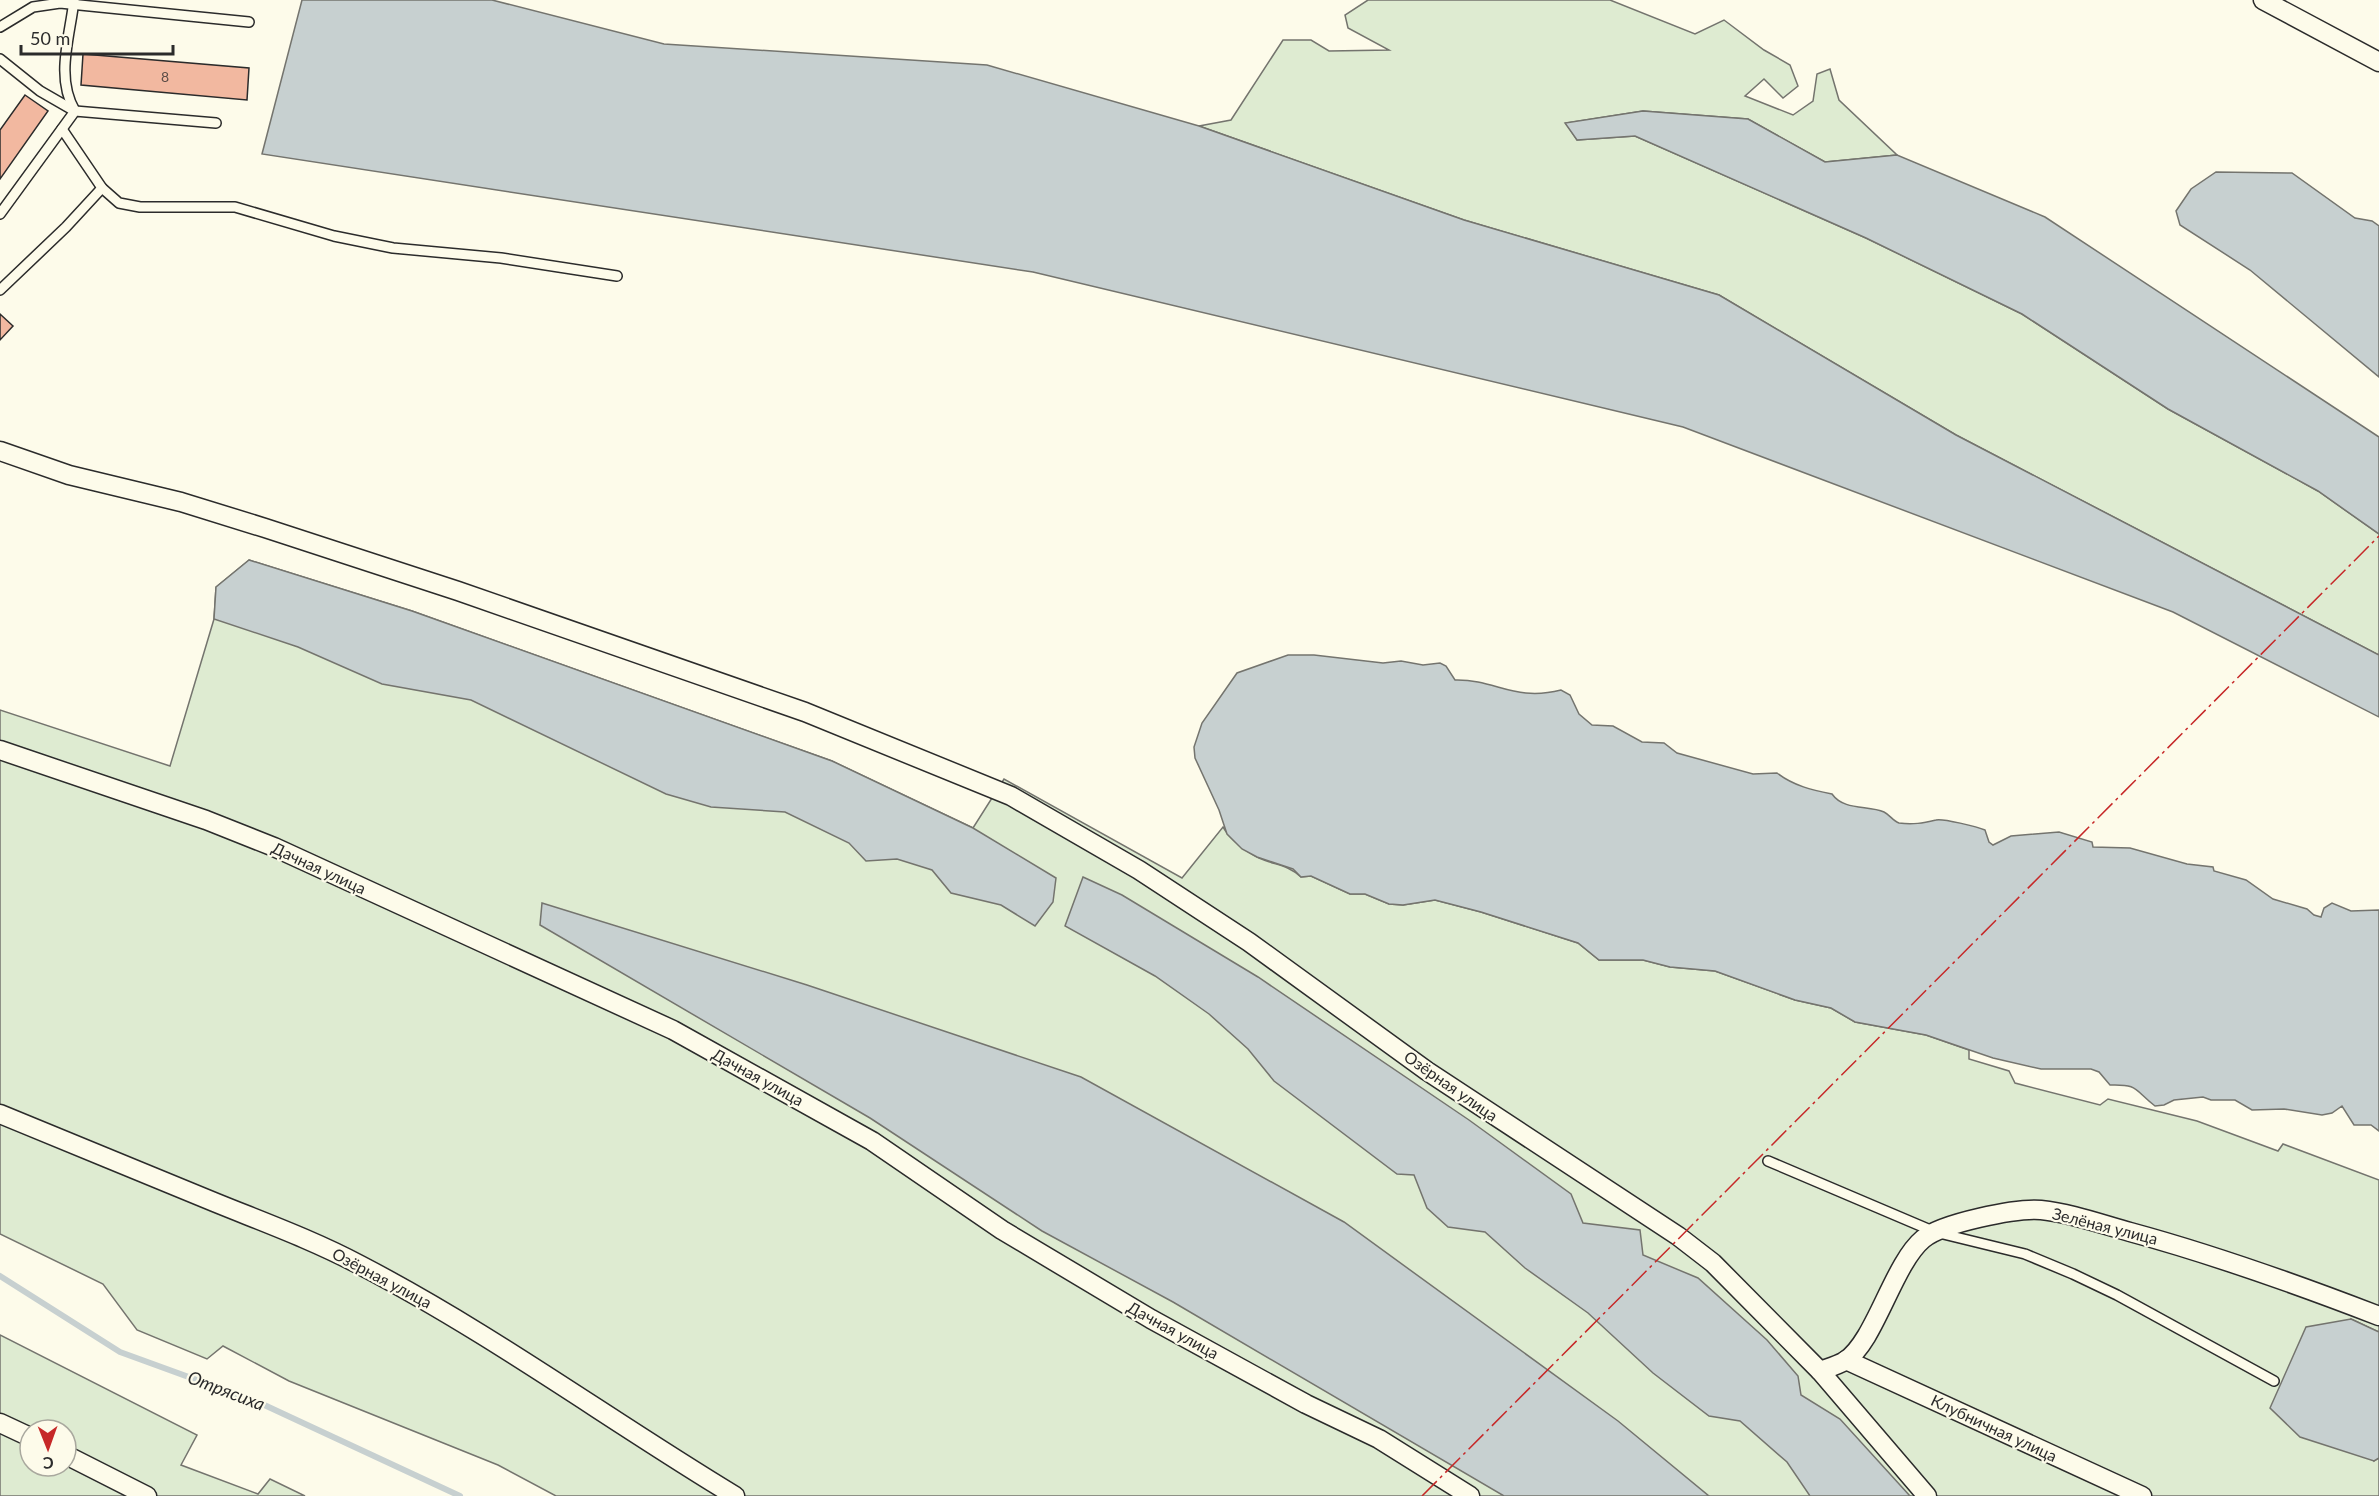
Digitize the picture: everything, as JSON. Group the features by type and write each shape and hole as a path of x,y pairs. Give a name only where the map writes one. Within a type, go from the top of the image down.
{"street":[{"path":"2263,0 2379,62"},
{"name":"Озёрная улица","path":"0,451 69,475 181,502 265,528 710,677 805,712 989,787 1139,870 1249,942 1427,1071 1678,1236 1713,1263 1820,1371"},
{"name":"Дачная улица","path":"0,750 206,820 274,847 673,1030 872,1141 1002,1230 1151,1319 1306,1404 1379,1439 1470,1496"},
{"name":"Озёрная улица","path":"0,1114 290,1232 358,1264 431,1303 541,1370 649,1444 735,1496"},
{"name":"Зелёная улица","path":"1846,1360 1858,1346 1911,1253 1923,1239 1935,1232 2017,1211 2041,1210 2068,1215 2211,1254 2379,1316"},
{"path":"1846,1360 1820,1371 1927,1496"},
{"name":"Клубничная улица","path":"1846,1360 2142,1496"},
{"path":"0,1423 18,1431"},
{"path":"78,1461 147,1496"}],"lane":[{"path":"74,2 64,74 67,97 75,111"},
{"path":"0,27 33,7 74,2 249,22"},
{"path":"0,59 40,91 75,111 216,123"},
{"path":"0,214 75,111"},
{"path":"62,129 102,188 119,203 129,206 235,207 334,236 393,248 501,258 617,276"},
{"path":"0,290 66,227 102,188"},
{"path":"1768,1161 1935,1232 2025,1254 2073,1274 2117,1295 2274,1381"}],"green space":[{"path":"1368,0 1610,0 1695,34 1724,20 1764,50 1790,65 1798,86 1783,98 1764,79 1745,96 1793,115 1813,101 1817,74 1830,69 1839,100 1897,155 1825,162 1748,119 1643,111 1566,123 1577,140 1635,136 1866,238 2022,314 2168,409 2318,491 2379,534 2379,655 1956,435 1719,295 1464,220 1199,126 1231,120 1283,40 1311,40 1329,51 1389,50 1348,28 1345,15"},
{"path":"249,560 412,611 832,761 973,828 1004,779 1182,878 1223,827 1234,840 1254,855 1301,877 1311,876 1350,894 1365,894 1389,904 1403,905 1435,900 1481,912 1578,943 1599,960 1643,960 1670,967 1715,971 1795,1000 1831,1008 1855,1022 1926,1035 1969,1050 1969,1059 2009,1071 2015,1083 2100,1105 2108,1099 2197,1121 2278,1151 2283,1144 2379,1180 2379,1332 2351,1319 2374,1461 2379,1458 2379,1496 556,1496 498,1465 289,1381 223,1346 207,1359 137,1330 103,1284 0,1234 0,710 170,766 214,619 216,587"},
{"path":"0,1335 197,1435 181,1465 258,1494 270,1479 305,1496 0,1496"}],"shaded area":[{"path":"302,0 492,0 664,44 987,65 1199,126 1464,220 1719,295 1956,435 2379,655 2379,717 2173,612 1683,427 1033,272 262,154"},
{"path":"1643,111 1748,119 1825,162 1897,155 2045,217 2379,437 2379,534 2318,491 2168,409 2022,314 1866,238 1635,136 1577,140 1565,123"},
{"path":"2216,172 2292,173 2355,218 2372,221 2379,226 2379,377 2250,270 2180,225 2176,211 2191,189"},
{"path":"249,560 412,611 832,761 973,828 1056,878 1053,902 1035,926 1001,905 951,893 932,870 897,859 866,861 849,843 785,812 711,807 666,794 471,700 382,684 298,647 214,619 216,587"},
{"path":"1288,655 1314,655 1383,663 1401,661 1423,665 1440,663 1446,666 1455,680 1482,683 1518,692 1545,693 1561,690 1570,695 1579,714 1592,725 1613,726 1642,742 1664,743 1677,753 1753,774 1777,773 1810,789 1832,794 1843,803 1884,812 1899,823 1940,820 1960,823 1985,830 1989,842 1993,845 2011,836 2059,832 2092,842 2093,847 2130,848 2187,864 2213,867 2214,871 2246,880 2273,899 2307,909 2321,917 2324,908 2332,903 2351,911 2379,910 2379,1131 2371,1125 2354,1125 2342,1106 2332,1113 2322,1115 2284,1109 2252,1110 2235,1100 2211,1100 2203,1097 2174,1100 2155,1106 2136,1089 2110,1085 2099,1072 2091,1069 2041,1069 1993,1058 1926,1035 1855,1022 1831,1008 1795,1000 1715,971 1670,967 1643,960 1599,960 1578,943 1481,912 1435,900 1403,905 1389,904 1365,894 1350,894 1311,876 1301,877 1293,869 1257,857 1242,849 1227,834 1219,810 1195,758 1194,747 1202,723 1237,673"},
{"path":"1083,877 1122,895 1258,977 1469,1120 1571,1194 1583,1223 1640,1230 1643,1255 1698,1278 1767,1340 1798,1376 1801,1395 1840,1419 1910,1496 1810,1496 1787,1462 1740,1421 1709,1416 1653,1373 1588,1313 1525,1268 1485,1232 1448,1227 1427,1208 1414,1175 1397,1174 1274,1081 1248,1049 1209,1014 1155,976 1065,926"},
{"path":"542,903 807,985 1081,1077 1344,1222 1618,1421 1709,1496 1504,1496 1173,1302 1042,1231 870,1118 540,925"},
{"path":"2351,1319 2379,1332 2379,1458 2374,1461 2300,1437 2270,1408 2306,1327"}],"building":[{"path":"83,54 249,68 247,100 81,85"},
{"path":"25,95 48,111 0,179 0,130"},
{"path":"0,314 13,326 0,340"}],"waterway":[{"name":"Отрясиха","path":"0,1276 120,1352 260,1403 460,1496"}],"power":[{"path":"1422,1496 2379,536"}]}
